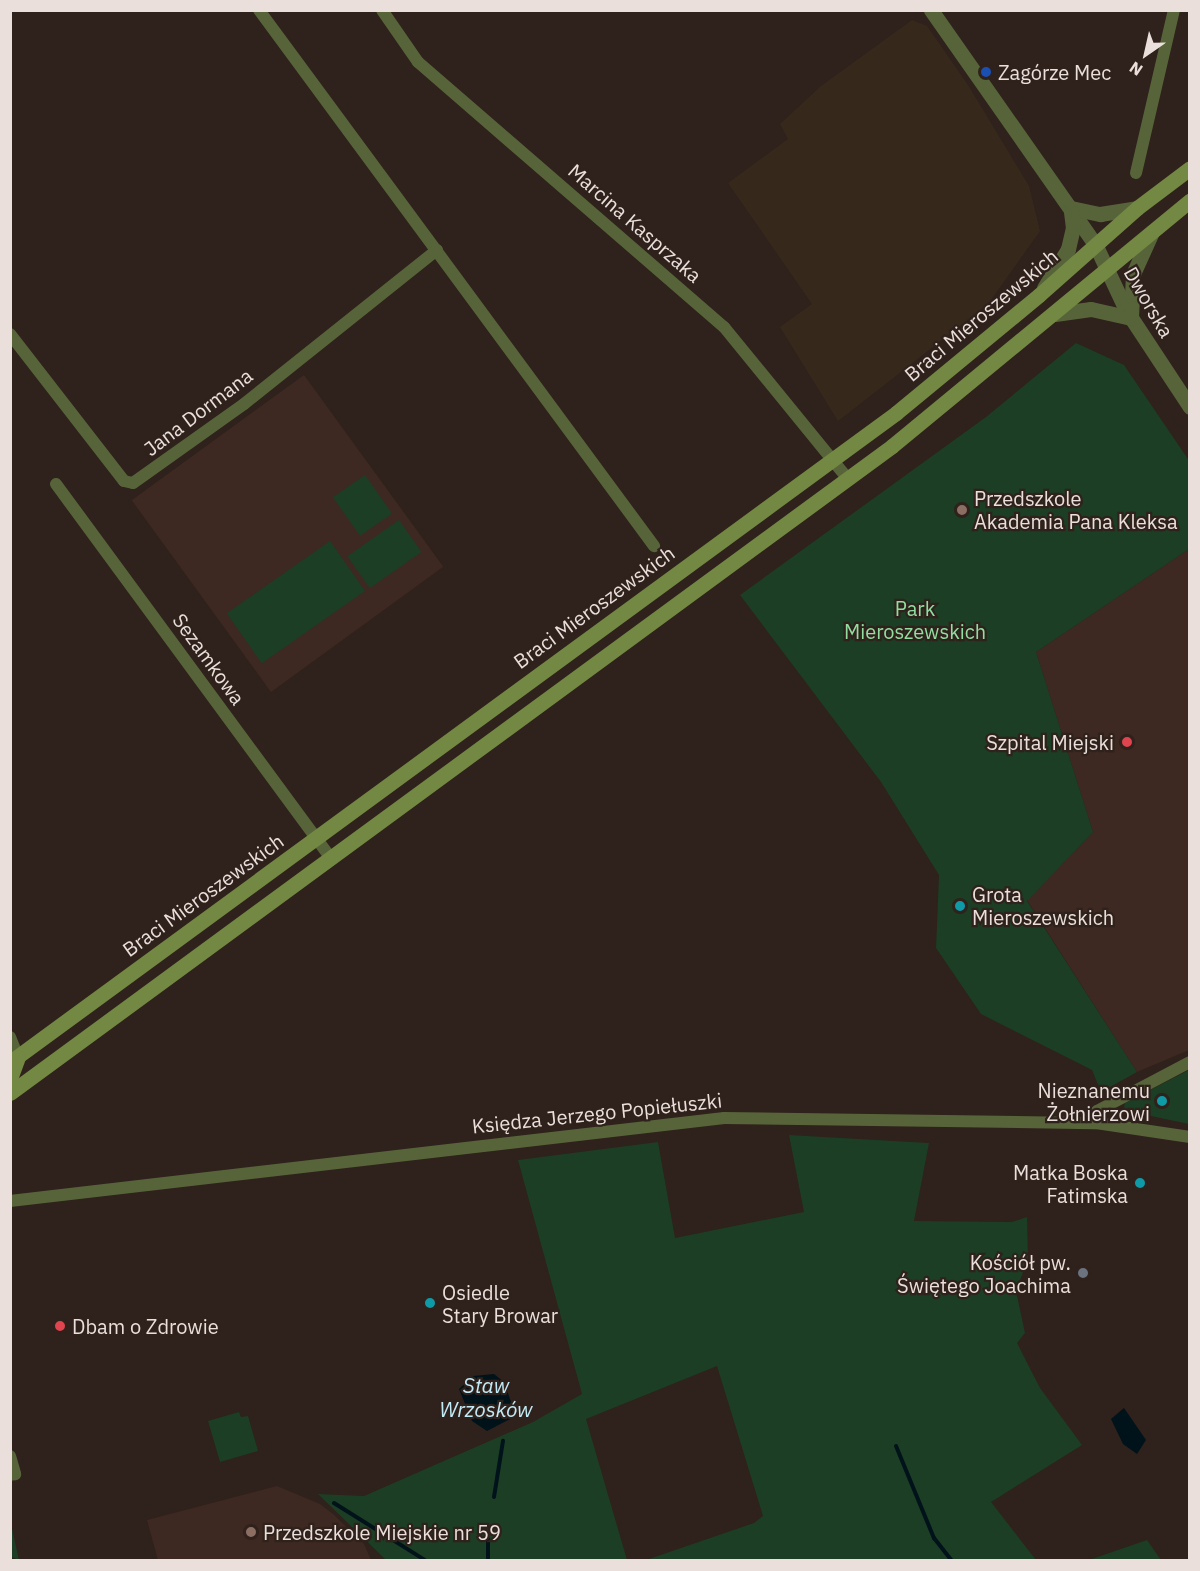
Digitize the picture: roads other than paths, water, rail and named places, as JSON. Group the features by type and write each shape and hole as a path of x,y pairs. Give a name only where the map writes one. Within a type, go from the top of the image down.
{"main road":[{"name":"Braci Mieroszewskich","path":"14,1060 896,413 1039,296 1137,208 1190,168"},
{"path":"10,1093 848,479 1055,314 1154,228 1190,201"},
{"path":"10,1079 14,1060 49,1057 75,1046"}],"street":[{"path":"259,10 654,546"},
{"name":"Marcina Kasprzaka","path":"382,10 418,62 724,327 848,479"},
{"name":"Dworska","path":"932,10 1096,246 1131,318 1190,407"},
{"path":"1136,172 1174,10"},
{"path":"1039,296 1068,249 1073,228 1071,208 1100,214 1137,208"},
{"path":"1055,314 1091,309 1131,318 1133,274 1154,228"},
{"name":"Jana Dormana","path":"10,334 124,481 133,483 243,404 437,250"},
{"name":"Sezamkowa","path":"56,484 330,857"},
{"path":"10,1037 14,1060"},
{"path":"1096,1123 1097,1111 1190,1062"},
{"name":"Księdza Jerzego Popiełuszki","path":"10,1202 724,1118 1096,1123 1190,1137"},
{"path":"10,1456 15,1474 10,1475"}],"water":[{"name":"Staw Wrzosków","path":"494,1374 504,1382 516,1416 487,1431 472,1421 459,1389 473,1376"},
{"path":"1124,1408 1146,1440 1137,1454 1123,1444 1111,1419"}],"waterway":[{"path":"494,1497 503,1441"},
{"path":"896,1446 934,1538 951,1560"},
{"path":"334,1503 425,1560"},
{"path":"488,1539 488,1560"}],"place":[{"name":"Zagórze Mec","path":"986,72"},
{"name":"Przedszkole Akademia Pana Kleksa","path":"962,510"},
{"name":"Szpital Miejski","path":"1127,742"},
{"name":"Grota Mieroszewskich","path":"960,906"},
{"name":"Nieznanemu Żołnierzowi","path":"1162,1101"},
{"name":"Matka Boska Fatimska","path":"1140,1183"},
{"name":"Kościół pw. Świętego Joachima","path":"1083,1273"},
{"name":"Osiedle Stary Browar","path":"430,1303"},
{"name":"Dbam o Zdrowie","path":"60,1326"},
{"name":"Przedszkole Miejskie nr 59","path":"251,1532"}],"park label":[{"name":"Park Mieroszewskich","path":"915,620"}]}
